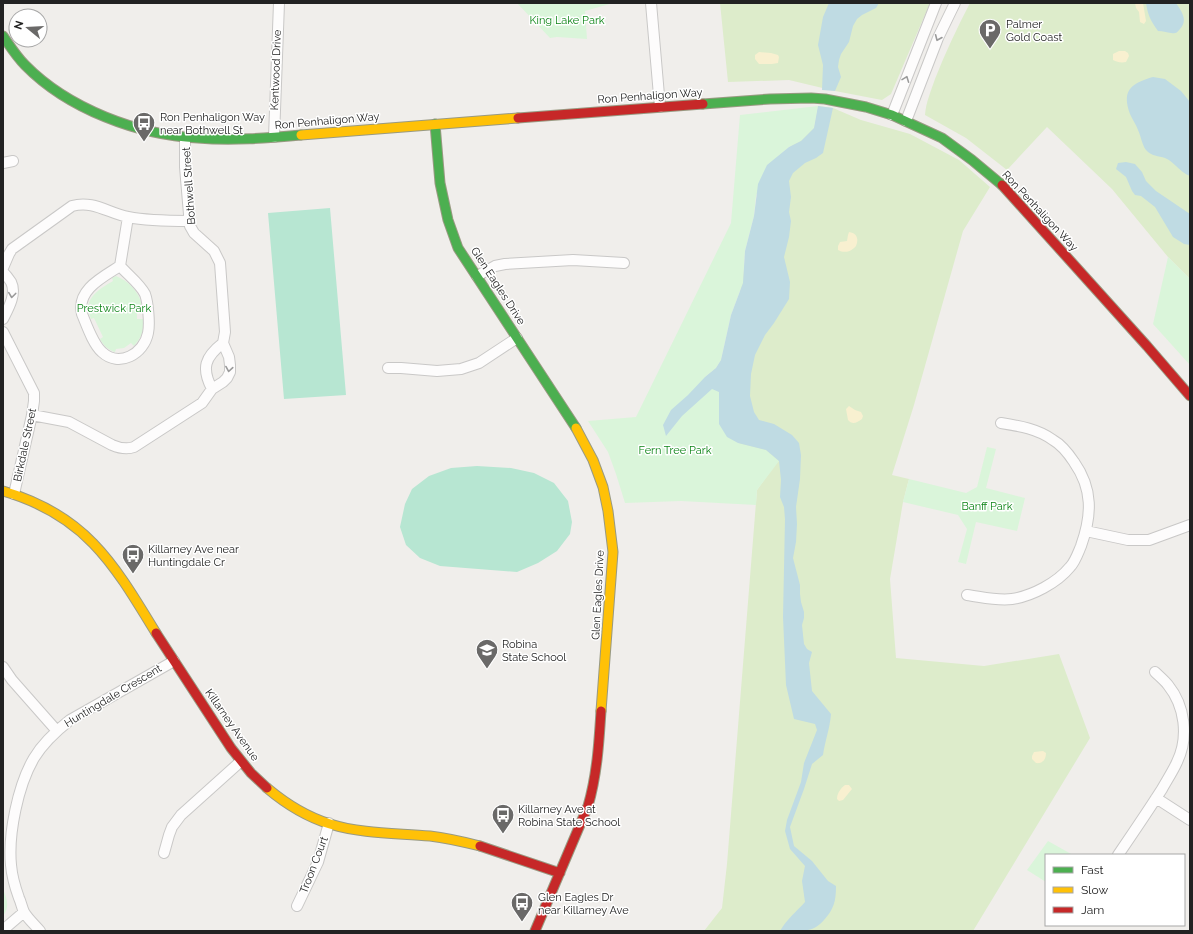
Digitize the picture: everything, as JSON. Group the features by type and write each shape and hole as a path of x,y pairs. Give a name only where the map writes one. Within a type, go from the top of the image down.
{"street":[{"name":"Kentwood Drive","path":"274,137 279,3"},
{"path":"651,3 660,107"},
{"path":"892,115 936,3"},
{"path":"906,121 938,38 954,3"},
{"name":"Ron Penhaligon Way","path":"3,36 26,66 53,88 86,108 117,122 135,128 152,133 185,138 222,140 274,137 770,98 811,98 840,101 866,107 892,115 942,138 1000,183 1190,396"},
{"name":"Ron Penhaligon Way","path":"3,48 17,56"},
{"name":"Glen Eagles Drive","path":"435,124 440,183 448,220 458,248 569,417 596,467 608,506 613,552 596,780 586,813 535,931"},
{"name":"Bothwell Street","path":"32,415 69,422 112,446 129,449 202,403 212,389 227,378 230,372 230,364 229,357 223,343 225,332 220,263 214,251 192,230 189,221 185,167 185,138"},
{"path":"3,163 13,161"},
{"path":"3,268 8,254 12,249 72,206 86,204 128,217 189,221"},
{"path":"120,266 146,296 149,325 148,333 139,350 132,356 119,359 107,356 97,347 80,309 85,294 89,288 120,266 128,217"},
{"path":"477,276 495,266 505,264 573,260 624,263"},
{"path":"3,272 11,283 13,289 11,302 3,319"},
{"name":"Birkdale Street","path":"3,332 34,393 32,415 14,494"},
{"path":"388,368 437,371 461,369 479,363 517,338"},
{"path":"212,389 206,376 206,363 212,353 223,343"},
{"path":"967,595 997,600 1011,599 1026,596 1045,588 1070,567 1079,551 1086,531 1089,516 1089,500 1086,484 1078,467 1067,452 1054,440 1041,432 1001,423"},
{"name":"Killarney Avenue","path":"3,491 30,499 62,517 75,526 99,549 121,579 240,762 279,798 308,815 329,823 354,829 458,840 560,873"},
{"path":"1086,531 1128,540 1149,540 1190,524"},
{"name":"Huntingdale Crescent","path":"40,931 24,912 15,887 11,864 11,840 17,800 27,770 34,758 57,731 70,720 174,661"},
{"path":"3,667 12,680 57,731"},
{"path":"1119,854 1156,798 1177,763 1184,740 1184,726 1179,704 1168,686 1155,672"},
{"path":"164,853 172,827 181,815 240,762"},
{"path":"1156,798 1190,820"},
{"name":"Troon Court","path":"298,906 318,862 329,823"},
{"path":"3,930 24,912"}],"green space":[{"name":"King Lake Park","path":"517,3 613,3 585,11 587,39 550,38"},
{"path":"720,3 930,3 891,94 882,100 789,80 728,82"},
{"path":"970,3 1190,3 1190,279 1168,257 1112,189 1047,127 1007,170 966,138 925,115 926,106 939,69"},
{"path":"818,106 833,108 861,120 910,134 959,160 990,187 963,231 914,405 892,475 909,479 903,502 890,579 896,658 984,666 1059,654 1090,738 973,931 704,931 722,908 727,864 757,490 778,461 738,443 705,377 716,368 721,360 740,293 745,263 767,165 814,128"},
{"name":"Fern Tree Park","path":"818,106 814,128 801,141 789,147 768,165 756,196 754,216 745,251 743,283 731,315 721,360 716,368 705,377 719,392 719,403 738,443 766,450 779,461 757,490 756,505 681,501 625,503 608,452 588,421 636,417 731,223 740,115"},
{"path":"330,208 346,395 284,399 268,213"},
{"path":"1168,257 1190,279 1190,365 1153,324"},
{"name":"Prestwick Park","path":"116,276 129,284 136,291 141,300 142,305 137,306 137,319 143,319 143,330 139,340 134,346 131,343 124,348 116,349 115,352 108,349 100,339 103,337 94,318 91,319 88,309 90,300 93,296 113,281 112,278"},
{"name":"Banff Park","path":"987,447 996,449 986,488 1025,498 1017,531 976,522 966,564 958,562 967,529 958,515 903,502 909,479 966,493 977,487"},
{"path":"477,466 511,468 534,473 554,483 568,501 572,522 570,534 557,551 538,563 517,572 440,566 420,558 406,545 400,527 405,504 412,489 429,476 451,468"},
{"path":"1048,841 1071,854 1045,854 1045,881 1027,870"},
{"path":"3,889 7,900 7,909 3,916"}],"sand":[{"path":"1135,3 1143,3 1146,21 1144,24 1140,22 1139,12"},
{"path":"1119,51 1125,51 1128,53 1129,56 1126,62 1113,60 1113,54"},
{"path":"759,52 778,55 778,63 759,64 755,59 755,55"},
{"path":"849,232 857,237 856,246 848,251 843,252 838,250 840,242 847,241"},
{"path":"849,406 861,412 863,416 862,419 855,423 851,423 848,420 846,409"},
{"path":"1043,751 1046,753 1044,760 1040,763 1036,763 1032,759 1034,752"},
{"path":"845,785 849,785 852,789 843,800 839,801 837,799 838,795"}],"water":[{"path":"829,3 879,3 876,8 857,19 853,26 849,42 839,60 838,67 841,77 835,91 822,90 823,65 818,45 823,17"},
{"path":"1146,3 1176,3 1184,19 1182,26 1176,33 1158,31 1150,18"},
{"path":"1153,77 1165,79 1181,91 1190,102 1190,176 1172,162 1165,158 1153,155 1146,150 1130,114 1127,99 1130,89 1139,82"},
{"path":"818,106 833,108 823,153 805,163 793,173 789,181 791,197 789,212 791,221 784,257 790,282 789,299 765,335 755,355 751,374 750,396 754,412 759,420 774,424 792,435 799,443 801,455 800,479 796,507 796,542 793,558 800,585 801,602 804,612 802,625 804,644 807,649 812,652 809,663 812,691 831,714 823,755 812,764 790,827 794,846 812,861 828,881 836,886 836,896 832,908 827,916 821,924 815,928 780,931 805,902 802,881 805,866 790,849 785,831 787,820 801,782 804,763 817,730 815,724 794,719 786,685 783,617 785,519 784,507 780,497 781,480 779,461 766,450 738,443 727,437 719,424 719,392 712,389 682,416 666,436 663,425 671,410 716,368 721,360 731,315 743,283 745,251 754,216 758,184 767,165 789,147 801,141 814,128"},
{"path":"1126,162 1135,164 1142,172 1146,181 1156,191 1190,214 1190,245 1184,244 1173,237 1155,207 1141,196 1135,195 1126,177 1116,169 1118,163"}],"traffic: fast":[{"path":"3,36 16,55 42,81 83,107 128,125 152,132 175,136 211,139 250,139 301,135"},
{"path":"703,104 770,99 811,98 825,99 866,107 892,115 942,138 1002,185"},
{"path":"435,124 440,183 448,220 458,248 576,428"}],"traffic: slow":[{"path":"301,135 518,118"},
{"path":"576,428 593,460 603,487 608,511 613,552 601,711"},
{"path":"3,491 32,501 56,514 77,528 95,545 111,564 156,633"},
{"path":"267,788 297,809 313,818 330,824 354,830 430,836 480,846"}],"traffic: jam":[{"path":"518,118 703,104"},
{"path":"1002,185 1190,396"},
{"path":"156,633 231,748 251,773 267,788"},
{"path":"535,931 588,806 596,771 601,711"},
{"path":"480,846 560,873"}],"place":[{"name":"Palmer Gold Coast","path":"990,50"},
{"name":"Ron Penhaligon Way near Bothwell St","path":"144,142"},
{"name":"Killarney Ave near Huntingdale Cr","path":"133,574"},
{"name":"Robina State School","path":"487,670"},
{"name":"Killarney Ave at Robina State School","path":"503,834"},
{"name":"Glen Eagles Dr near Killarney Ave","path":"522,922"}]}
